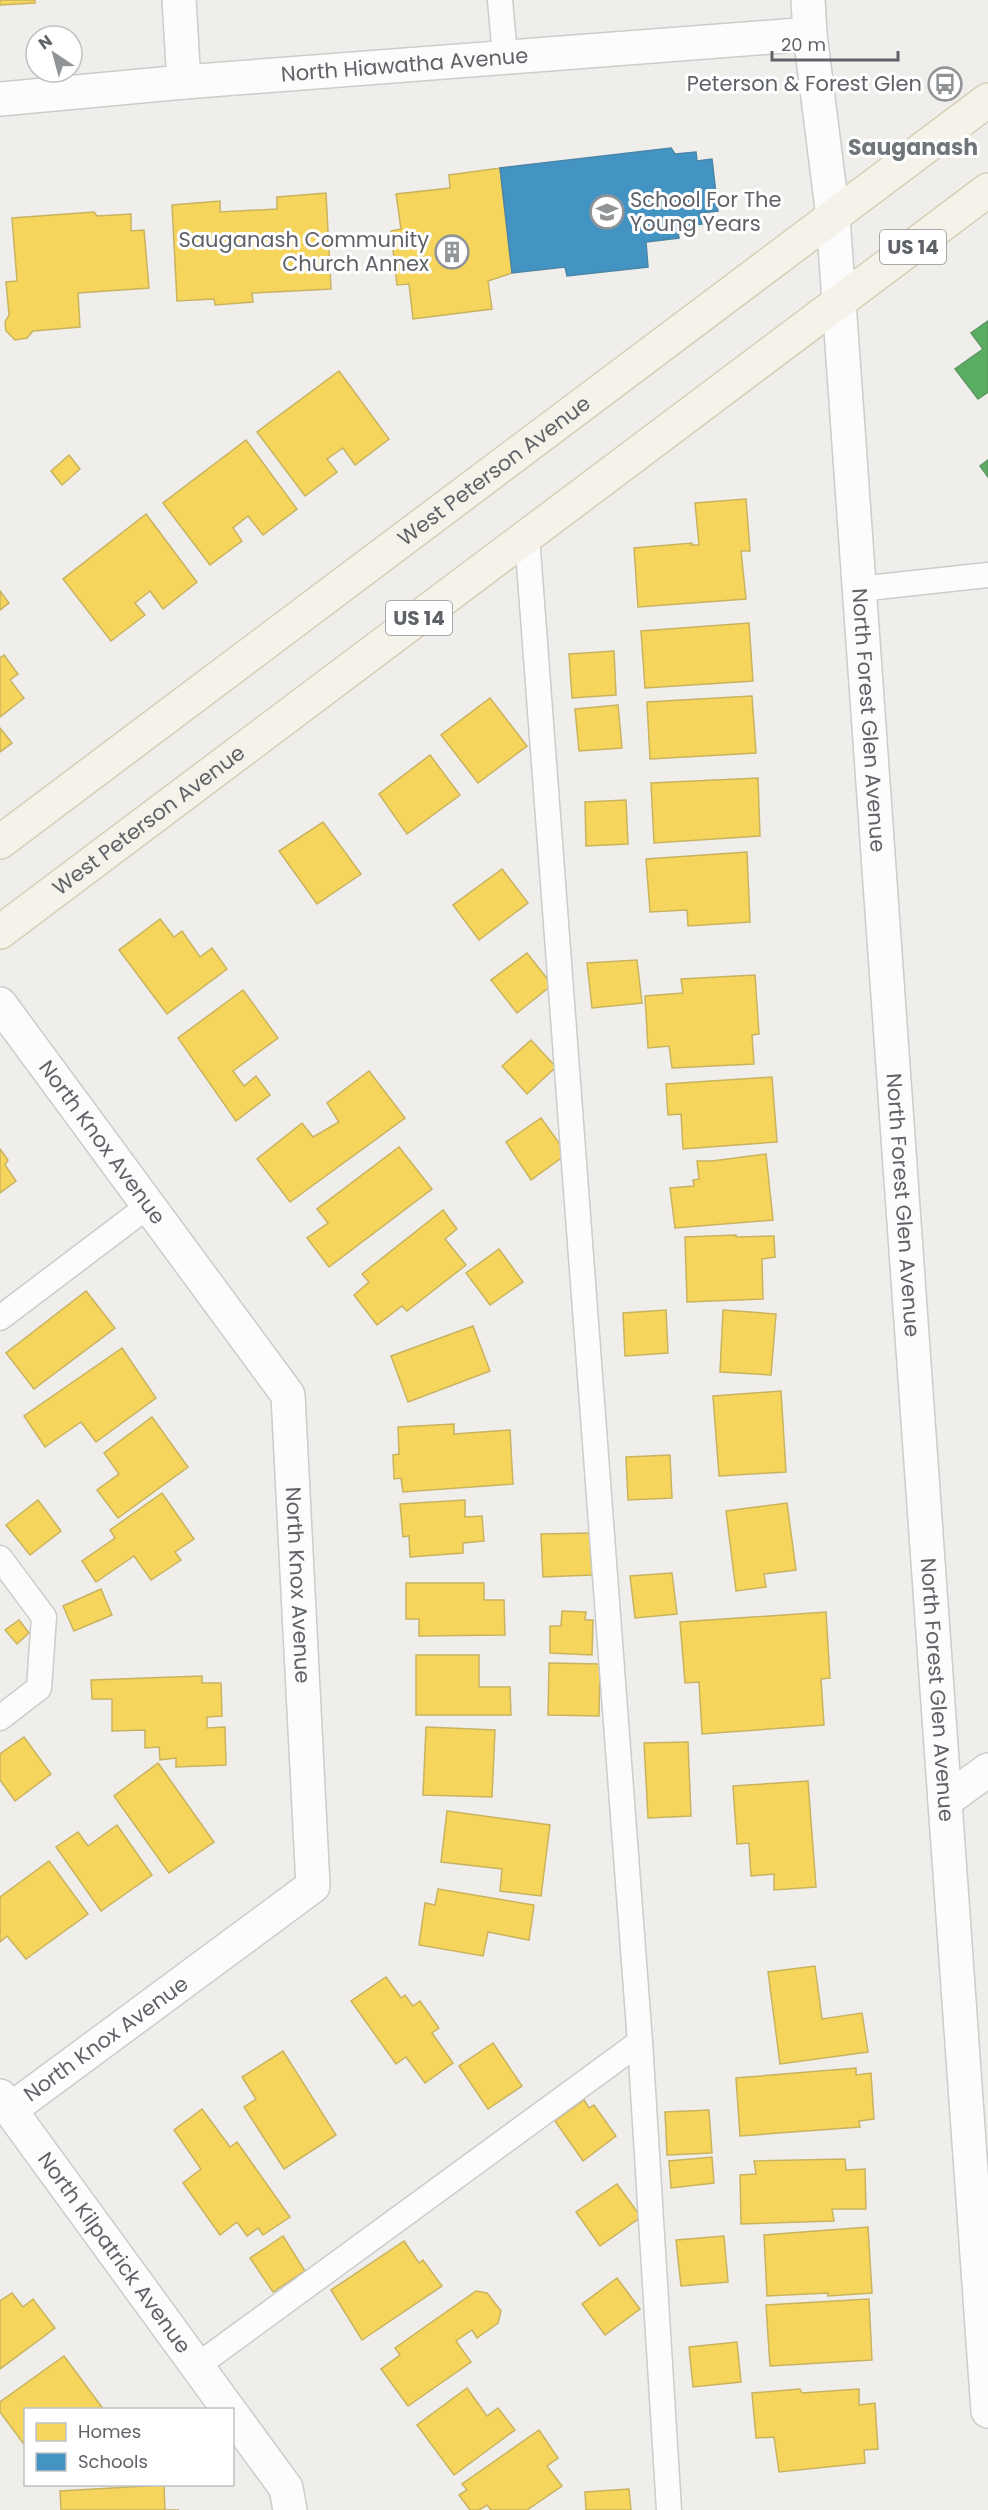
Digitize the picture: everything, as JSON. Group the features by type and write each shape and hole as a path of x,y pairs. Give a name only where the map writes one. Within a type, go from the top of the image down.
{"main road":[{"name":"West Peterson Avenue","path":"0,842 988,100"},
{"name":"West Peterson Avenue","path":"0,932 988,190"}],"street":[{"path":"179,0 184,82"},
{"name":"North Forest Glen Avenue","path":"808,0 832,217 839,304 988,2411"},
{"name":"North Hiawatha Avenue","path":"0,99 184,82 810,34"},
{"name":"North Knox Avenue","path":"0,1004 288,1395 313,1886 5,2103"},
{"path":"945,1801 988,1770"},
{"name":"North Kilpatrick Avenue","path":"5,2103 228,2408"},
{"path":"234,2417 286,2488 290,2510"}],"lane":[{"path":"500,0 505,57"},
{"path":"527,537 640,2042 669,2510"},
{"path":"859,589 988,574"},
{"path":"0,1318 148,1206"},
{"path":"0,1558 44,1617 39,1688 0,1718"},
{"path":"197,2366 640,2042"}],"building: Homes":[{"path":"0,0 35,0 35,3 0,5"},
{"name":"Sauganash Community Church Annex","path":"500,168 512,273 488,281 492,309 413,319 409,284 397,285 391,231 401,229 396,194 450,188 449,175"},
{"path":"326,193 331,289 252,293 253,302 215,305 214,299 177,301 172,205 220,201 220,212 277,209 277,197"},
{"path":"94,212 97,216 131,214 131,231 144,230 149,288 78,293 80,327 33,331 27,338 15,340 6,331 5,322 9,315 6,282 17,281 12,218"},
{"path":"339,371 389,439 355,465 343,448 327,459 337,472 305,496 257,432"},
{"path":"246,440 297,509 263,535 248,516 233,528 242,541 210,565 163,503"},
{"path":"69,455 80,469 62,485 51,471"},
{"path":"746,499 750,551 741,551 746,599 638,607 634,548 692,543 691,545 699,545 695,503"},
{"path":"146,514 197,582 163,609 150,591 135,603 145,615 111,641 63,579"},
{"path":"0,591 9,603 0,610"},
{"path":"749,623 753,681 645,688 641,631"},
{"path":"614,651 616,695 572,698 569,654"},
{"path":"4,655 18,674 10,680 24,698 0,717 0,658"},
{"path":"752,696 756,753 650,759 647,702"},
{"path":"490,698 527,746 478,783 441,735"},
{"path":"618,705 622,748 579,751 575,709"},
{"path":"0,728 12,743 0,752"},
{"path":"430,755 460,795 407,834 379,794"},
{"path":"758,778 760,836 654,843 651,783"},
{"path":"626,800 628,844 586,846 585,802"},
{"path":"323,822 361,874 317,904 279,851"},
{"path":"747,852 750,922 688,926 687,910 650,912 646,859"},
{"path":"502,869 528,903 479,940 453,905"},
{"path":"160,919 174,937 182,931 200,957 212,948 227,969 167,1014 119,950"},
{"path":"527,953 552,985 517,1013 491,980"},
{"path":"637,960 642,1003 592,1008 587,963"},
{"path":"755,975 759,1034 752,1035 754,1064 672,1068 669,1046 648,1048 645,996 683,993 681,979"},
{"path":"243,990 278,1038 233,1071 244,1086 256,1076 270,1095 236,1121 178,1038"},
{"path":"531,1040 556,1067 527,1094 502,1066"},
{"path":"369,1071 405,1118 290,1202 257,1159 302,1123 313,1137 339,1122 327,1103"},
{"path":"772,1077 777,1142 683,1149 681,1114 668,1115 666,1084"},
{"path":"541,1118 567,1154 531,1180 506,1142"},
{"path":"399,1147 432,1189 329,1267 307,1238 328,1223 317,1209"},
{"path":"0,1149 8,1160 5,1165 16,1181 0,1193"},
{"path":"766,1154 773,1220 675,1228 670,1188 694,1186 693,1180 699,1179 697,1161"},
{"path":"443,1210 457,1229 445,1239 466,1265 407,1311 402,1306 377,1325 354,1295 369,1282 362,1274"},
{"path":"736,1235 736,1237 774,1236 775,1257 762,1259 763,1299 687,1302 685,1237"},
{"path":"499,1249 523,1282 490,1305 466,1273"},
{"path":"86,1291 115,1328 34,1389 6,1353"},
{"path":"666,1310 668,1353 625,1356 623,1313"},
{"path":"723,1310 776,1314 771,1375 720,1372"},
{"path":"473,1326 490,1371 408,1402 391,1356"},
{"path":"122,1348 156,1398 96,1442 81,1422 45,1447 24,1416"},
{"path":"781,1391 786,1472 719,1476 713,1396"},
{"path":"152,1417 188,1467 118,1518 97,1490 119,1474 104,1453"},
{"path":"454,1424 454,1434 510,1430 513,1484 403,1492 401,1478 394,1479 393,1455 399,1454 398,1427"},
{"path":"670,1455 672,1498 628,1500 626,1457"},
{"path":"162,1493 194,1539 175,1552 181,1560 151,1580 134,1556 96,1582 82,1561 115,1538 110,1530"},
{"path":"38,1500 61,1531 30,1555 6,1525"},
{"path":"465,1500 465,1517 482,1516 484,1541 463,1543 463,1553 410,1557 409,1536 403,1537 400,1504"},
{"path":"787,1503 796,1570 764,1574 766,1587 736,1591 726,1511"},
{"path":"592,1533 592,1575 543,1577 541,1534"},
{"path":"672,1573 677,1614 635,1618 630,1576"},
{"path":"406,1583 484,1583 484,1600 504,1600 505,1635 419,1636 419,1619 406,1619"},
{"path":"101,1589 112,1615 74,1631 63,1606"},
{"path":"562,1611 586,1612 585,1620 593,1620 592,1655 550,1653 550,1626 561,1626"},
{"path":"826,1612 830,1678 821,1679 824,1725 702,1734 699,1682 685,1683 680,1622"},
{"path":"19,1620 29,1633 17,1644 5,1630"},
{"path":"416,1655 479,1655 479,1687 510,1687 511,1715 416,1715"},
{"path":"549,1663 600,1664 599,1716 548,1715"},
{"path":"202,1676 202,1683 221,1683 222,1716 207,1717 207,1728 225,1727 226,1765 176,1767 176,1758 160,1760 159,1747 145,1748 145,1730 112,1731 112,1699 92,1699 91,1680"},
{"path":"426,1727 495,1730 492,1797 423,1795"},
{"path":"24,1737 51,1774 15,1801 0,1780 0,1754"},
{"path":"688,1742 691,1816 648,1818 644,1743"},
{"path":"158,1763 214,1842 169,1873 114,1796"},
{"path":"808,1781 816,1887 774,1890 774,1874 751,1876 749,1843 737,1844 733,1786"},
{"path":"447,1811 550,1825 541,1896 500,1891 502,1869 441,1862"},
{"path":"117,1825 152,1875 101,1911 56,1847 78,1832 88,1846"},
{"path":"49,1861 88,1914 26,1959 7,1936 0,1942 0,1897"},
{"path":"438,1889 534,1905 529,1940 488,1932 483,1956 419,1945 425,1903 435,1905"},
{"path":"815,1966 822,2019 862,2013 868,2052 780,2064 768,1972"},
{"path":"386,1977 401,1998 405,1995 413,2006 420,2001 439,2028 432,2033 453,2063 425,2083 406,2057 396,2064 351,2001"},
{"path":"493,2043 522,2086 488,2109 459,2066"},
{"path":"283,2051 336,2135 284,2169 244,2107 256,2099 242,2077"},
{"path":"856,2068 856,2075 871,2073 874,2119 859,2121 860,2127 740,2136 736,2078"},
{"path":"584,2100 589,2108 594,2105 616,2136 583,2161 555,2121"},
{"path":"202,2109 230,2147 237,2142 290,2217 263,2235 258,2228 247,2236 237,2222 220,2235 183,2183 201,2169 174,2130"},
{"path":"709,2110 712,2153 667,2155 665,2112"},
{"path":"712,2157 714,2183 671,2188 669,2161"},
{"path":"845,2159 846,2170 865,2169 866,2209 832,2209 834,2221 741,2224 740,2175 756,2174 754,2161"},
{"path":"617,2184 641,2217 600,2246 576,2212"},
{"path":"868,2227 872,2293 767,2296 764,2235"},
{"path":"283,2236 305,2271 273,2292 250,2258"},
{"path":"724,2236 728,2282 681,2286 676,2240"},
{"path":"404,2241 419,2263 423,2260 442,2286 362,2340 331,2290"},
{"path":"617,2278 640,2309 605,2335 582,2304"},
{"path":"476,2291 487,2293 501,2311 498,2323 477,2338 472,2330 456,2341 471,2362 408,2406 381,2369 400,2355 395,2348"},
{"path":"12,2293 23,2307 33,2299 55,2328 0,2369 0,2301"},
{"path":"869,2299 872,2360 770,2366 766,2305"},
{"path":"737,2342 741,2382 693,2387 689,2347"},
{"path":"64,2356 103,2408 24,2408 24,2444 0,2412 0,2402"},
{"path":"467,2388 487,2416 498,2408 515,2430 454,2475 417,2425"},
{"path":"800,2389 802,2393 859,2389 859,2405 875,2403 878,2449 864,2450 865,2463 779,2472 774,2437 756,2438 752,2393"},
{"path":"539,2430 558,2458 547,2466 562,2486 527,2510 491,2510 487,2505 479,2510 470,2510 459,2495 467,2490 462,2484"},
{"path":"164,2486 165,2510 61,2510 60,2491"},
{"path":"629,2489 631,2510 586,2510 585,2492"}],"building: Schools":[{"name":"School For The Young Years","path":"671,148 675,154 696,152 697,161 712,159 718,211 700,213 702,224 677,227 679,238 646,242 648,267 567,276 565,267 512,273 500,168"}],"building: Public":[{"path":"988,321 988,392 978,399 955,369 983,349 971,333"},
{"path":"988,460 988,477 980,466"}],"place":[{"name":"Peterson & Forest Glen","path":"945,84"},
{"name":"School For The Young Years","path":"607,212"},
{"name":"Sauganash Community Church Annex","path":"452,252"}],"district":[{"name":"Sauganash","path":"913,147"}]}
